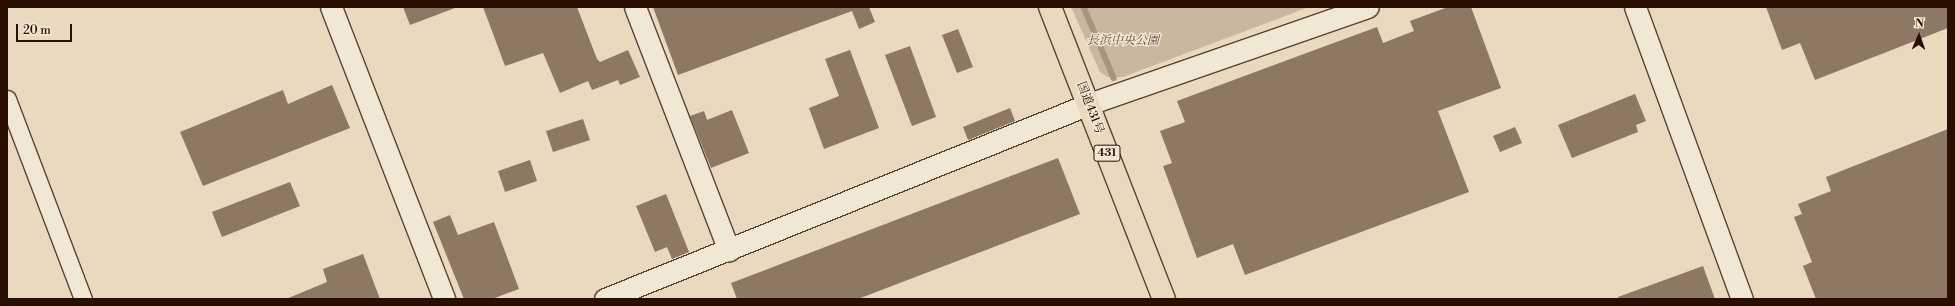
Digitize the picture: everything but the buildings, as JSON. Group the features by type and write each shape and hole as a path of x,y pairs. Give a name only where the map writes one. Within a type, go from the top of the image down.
{"highway":[{"name":"国道431号","path":"1050,7 1164,299"}],"street":[{"path":"330,7 444,299"},
{"path":"634,7 730,250"},
{"path":"605,299 730,250 1089,104 1368,7"},
{"path":"1635,7 1742,299"},
{"path":"7,99 83,299"}],"green space":[{"name":"長浜中央公園","path":"1071,7 1309,7 1123,77 1107,77 1100,72"}],"waterway":[{"path":"1084,7 1114,78"}]}
